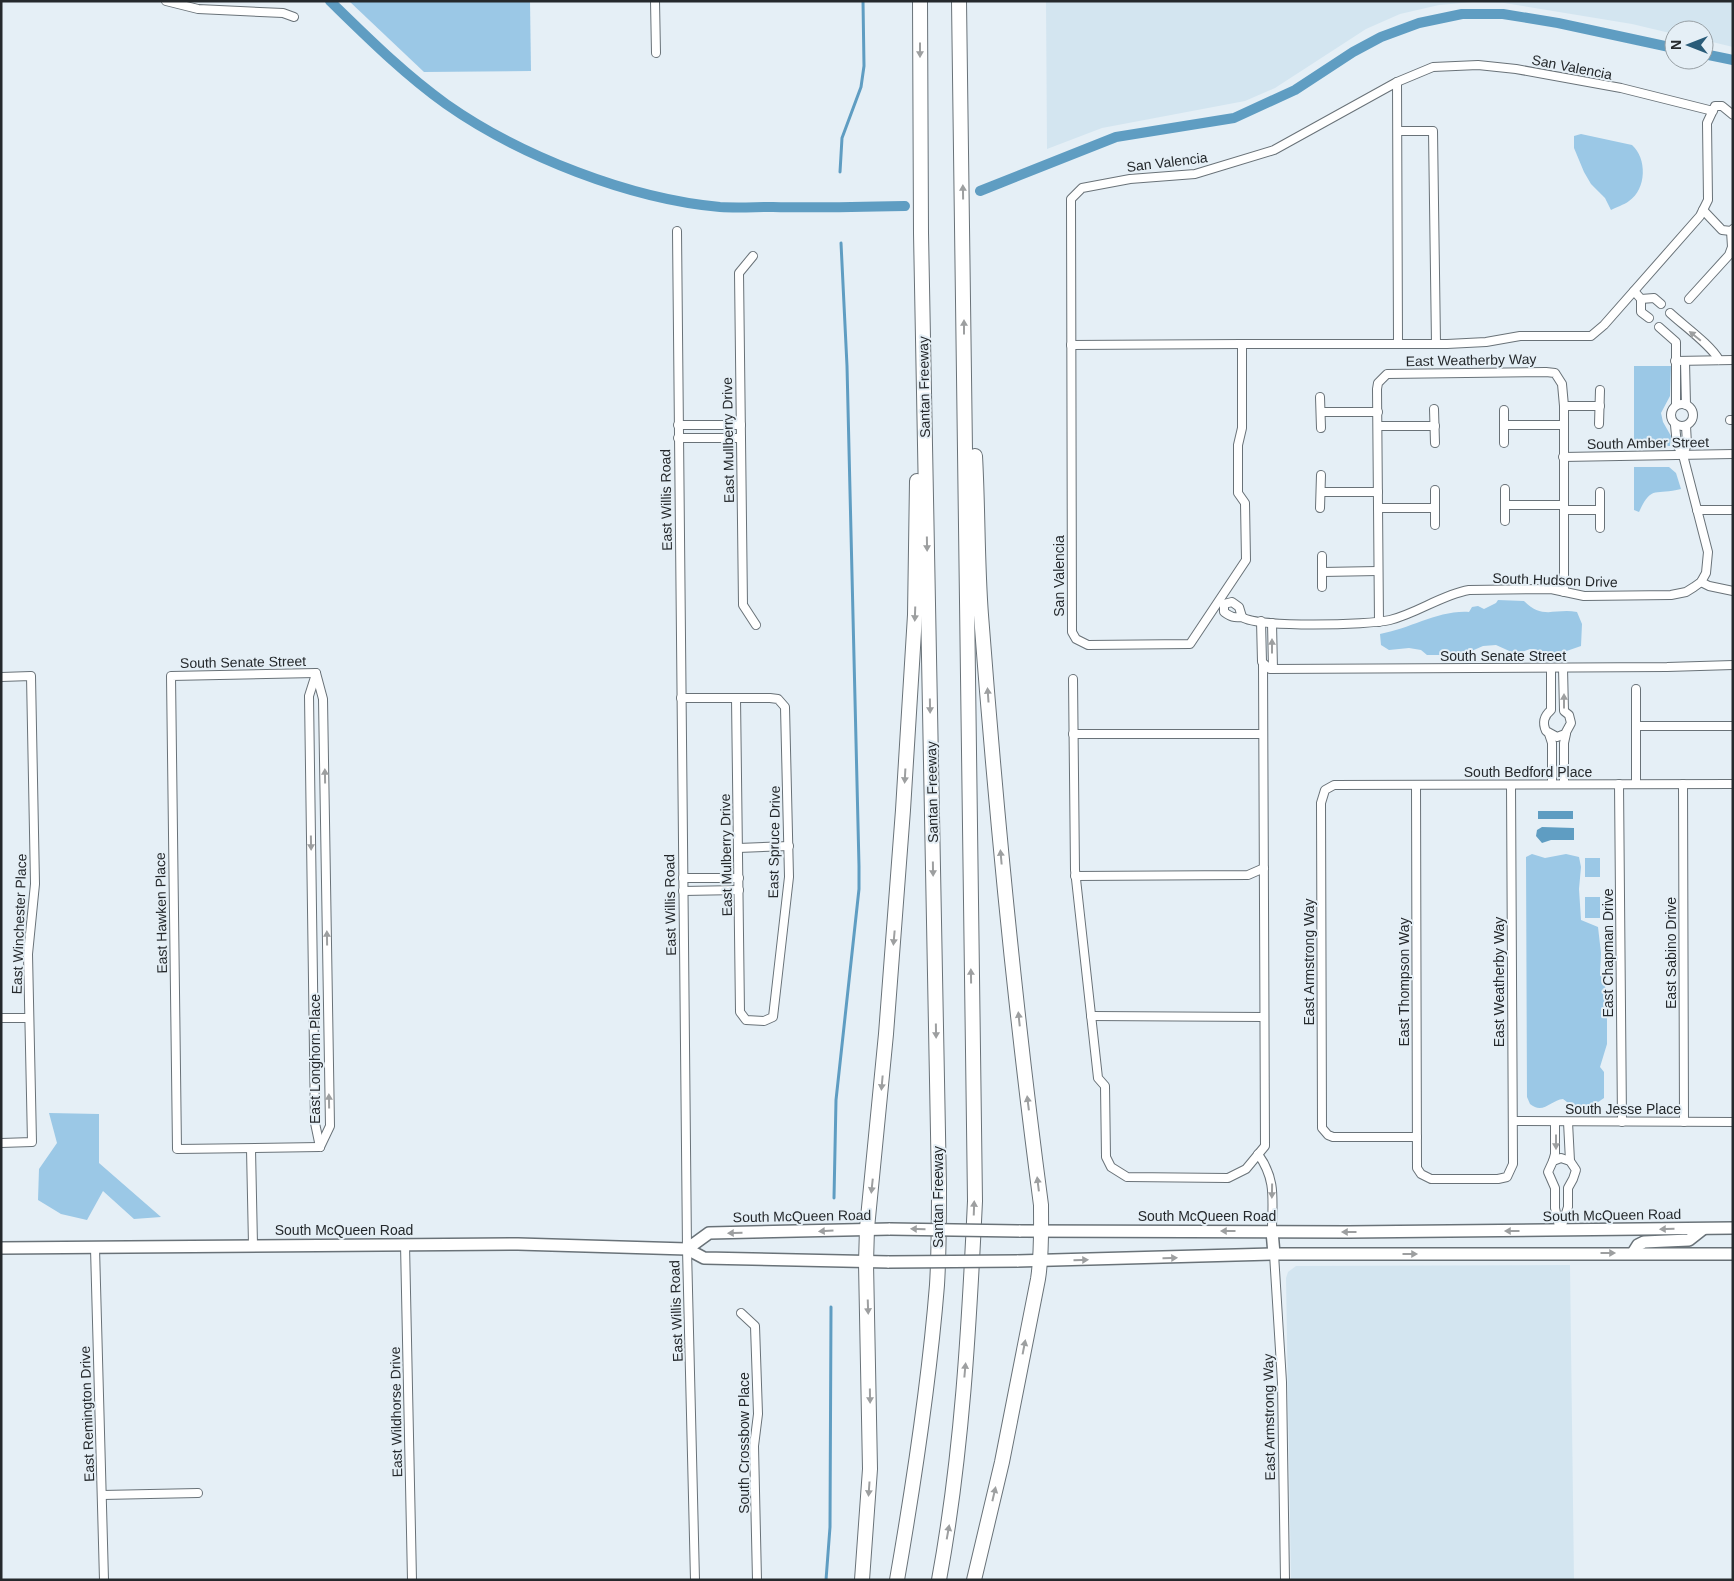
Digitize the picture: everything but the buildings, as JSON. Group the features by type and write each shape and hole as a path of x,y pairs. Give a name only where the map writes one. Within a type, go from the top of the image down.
{"highway":[{"name":"Santan Freeway","path":"897,1580 914,1485 928,1372 937,1284 940,1186 921,233 920,1"},
{"path":"939,1580 958,1466 968,1342 975,1202 960,1"},
{"path":"862,1580 870,1469 867,1228 886,1034 915,615 921,233"},
{"path":"964,376 975,457 981,612 1000,846 1041,1205 1041,1262 1002,1462 974,1580"}],"main road":[{"name":"South McQueen Road","path":"687,1249 709,1233 867,1228 1019,1231 1733,1228"},
{"path":"1633,1253 1638,1245 1644,1242 1689,1240 1702,1229"},
{"path":"1560,1230 1560,1253"},
{"path":"1272,1231 1274,1254"},
{"name":"South McQueen Road","path":"1,1248 405,1244 607,1245 687,1249 704,1258 866,1263 1041,1262 1274,1254 1733,1254"}],"street":[{"path":"166,1 198,8 283,13 294,16"},
{"path":"655,1 656,53"},
{"name":"San Valencia","path":"1242,344 1242,428 1238,445 1238,493 1245,503 1246,560 1221,602 1190,644 1088,644 1076,638 1072,632 1071,199 1082,188 1130,179 1196,174 1266,153 1397,82 1433,68 1478,64 1516,69 1621,88 1713,111 1714,106 1722,106 1733,115"},
{"path":"1397,82 1398,344"},
{"path":"1070,345 1436,344 1486,342 1520,336 1591,336 1634,292 1700,216 1708,200 1707,124 1713,111"},
{"path":"1398,131 1433,131 1436,344"},
{"path":"1689,299 1729,255 1732,247 1732,230 1722,230 1703,210"},
{"name":"East Willis Road","path":"677,231 687,1249 695,1580"},
{"name":"East Mullberry Drive","path":"753,256 739,273 743,605 756,625"},
{"path":"1634,292 1641,300 1641,312 1649,318"},
{"path":"1641,300 1654,298 1661,304"},
{"path":"1670,313 1713,349 1719,360"},
{"path":"1671,338 1683,325"},
{"path":"1659,327 1676,342 1676,405 1670,415 1675,425 1677,445 1683,456 1708,552 1707,568 1701,582 1718,589 1733,590"},
{"path":"1675,361 1733,360"},
{"path":"1675,425 1686,426 1692,421 1693,413 1686,404 1685,361"},
{"name":"East Weatherby Way","path":"1378,412 1378,382 1382,377 1394,373 1555,373 1562,384 1564,406 1564,592"},
{"path":"1600,390 1600,424"},
{"path":"1320,397 1320,428"},
{"path":"1676,405 1686,404"},
{"path":"1564,406 1600,406"},
{"path":"1434,409 1435,443"},
{"path":"1504,410 1504,443"},
{"path":"1321,412 1378,412 1379,622"},
{"path":"678,425 741,424"},
{"path":"714,425 714,438"},
{"path":"1504,425 1564,425"},
{"path":"1378,426 1435,426"},
{"path":"1683,456 1686,444 1686,426"},
{"path":"678,438 741,438"},
{"name":"South Amber Street","path":"1563,457 1733,454"},
{"path":"1320,475 1320,508"},
{"path":"1505,489 1505,521"},
{"path":"1435,490 1435,524"},
{"path":"1321,492 1378,492"},
{"path":"1600,492 1600,528"},
{"path":"1505,506 1600,510"},
{"path":"1378,508 1435,508"},
{"path":"1696,510 1733,510"},
{"path":"1322,556 1322,587"},
{"path":"1322,572 1378,571"},
{"name":"South Hudson Drive","path":"1261,621 1272,623 1379,622 1400,617 1456,592 1469,590 1551,589 1584,596 1671,594 1686,592 1701,582"},
{"path":"1073,679 1075,876 1098,1078 1105,1086 1106,1157 1111,1168 1127,1177 1228,1178 1246,1169 1265,1146 1263,664 1261,621 1247,621 1242,617 1240,607 1232,602 1221,602 1224,612 1232,618 1242,617"},
{"path":"1272,623 1273,669"},
{"name":"South Senate Street","path":"1263,664 1273,669 1563,668 1733,664"},
{"path":"1551,668 1551,710 1546,714 1544,722 1552,744 1552,784"},
{"path":"1563,668 1564,711 1569,715 1571,723 1564,742 1564,784"},
{"name":"South Senate Street","path":"171,676 316,673"},
{"name":"East Longhorn Place","path":"316,673 324,699 330,1126 320,1148"},
{"name":"East Longhorn Place","path":"316,673 309,696 309,729 314,1085 315,1123 320,1148"},
{"name":"East Winchester Place","path":"1,676 31,676 35,884 28,954 32,1142 1,1143"},
{"name":"East Hawken Place","path":"171,676 177,1149 251,1149"},
{"path":"1636,689 1636,784"},
{"path":"681,698 736,698"},
{"name":"East Spruce Drive","path":"736,698 778,699 785,707 789,877 773,1017 764,1021 746,1020 740,1012"},
{"name":"East Mulberry Drive","path":"736,698 740,1012"},
{"path":"1636,726 1733,726"},
{"path":"309,729 324,728"},
{"path":"1074,734 1263,734"},
{"path":"1549,734 1557,737 1566,734"},
{"name":"East Chapman Drive","path":"1619,784 1622,1122"},
{"name":"East Sabino Drive","path":"1683,784 1684,1122"},
{"name":"South Bedford Place","path":"1325,790 1334,785 1733,784"},
{"name":"East Thompson Way","path":"1416,785 1417,1137 1418,1168 1423,1176"},
{"name":"East Weatherby Way","path":"1423,1176 1430,1179 1502,1179 1507,1177 1513,1164 1511,785"},
{"name":"East Armstrong Way","path":"1325,790 1322,803 1322,1121 1326,1133 1337,1137 1417,1137"},
{"path":"310,815 325,815"},
{"path":"738,848 788,846"},
{"path":"1075,876 1248,875 1264,868"},
{"path":"683,878 739,878"},
{"path":"683,891 739,890"},
{"path":"312,904 326,903"},
{"path":"313,996 328,996"},
{"path":"1091,1016 1264,1017"},
{"path":"1,1018 28,1018"},
{"path":"314,1085 329,1084"},
{"name":"South Jesse Place","path":"1513,1121 1733,1122"},
{"path":"1556,1122 1555,1154 1548,1168 1548,1176 1555,1188 1555,1208 1560,1230"},
{"path":"1568,1122 1570,1161"},
{"path":"253,1246 251,1149 320,1148"},
{"path":"1258,1154 1268,1168 1273,1181 1272,1231"},
{"path":"1553,1161 1561,1158 1570,1161 1574,1166 1575,1175 1568,1188 1568,1207 1560,1230"},
{"name":"East Wildhorse Drive","path":"405,1244 412,1580"},
{"name":"East Remington Drive","path":"95,1248 104,1580"},
{"name":"East Armstrong Way","path":"1274,1254 1282,1382 1285,1580"},
{"name":"South Crossbow Place","path":"741,1313 755,1326 758,1414 754,1446 757,1580"},
{"path":"102,1495 198,1492"}],"shaded area":[{"path":"349,1 530,1 531,71 424,72"},
{"path":"1046,1 1733,1 1733,47 1714,42 1714,20 1664,20 1664,32 1632,24 1504,3 1473,2 1439,5 1400,14 1366,29 1275,88 1245,101 1102,128 1047,149"},
{"path":"1581,134 1632,145 1640,158 1643,173 1642,181 1635,196 1611,210 1605,198 1591,184 1574,148 1574,136"},
{"path":"1634,366 1671,366 1670,396 1661,413 1663,422 1671,436 1670,446 1634,447"},
{"path":"1634,467 1669,467 1676,473 1681,489 1651,494 1643,503 1639,512 1634,510"},
{"path":"1498,600 1524,601 1531,607 1543,612 1577,612 1582,624 1581,646 1558,654 1530,649 1516,654 1496,645 1483,646 1467,653 1427,655 1421,650 1409,648 1389,650 1381,645 1380,634 1446,614 1469,612 1472,607 1478,606 1484,609"},
{"path":"1538,811 1573,811 1573,819 1538,819"},
{"path":"1542,827 1574,828 1574,840 1551,840 1542,843 1536,836 1537,830"},
{"path":"1532,854 1545,858 1566,854 1579,857 1581,867 1579,889 1581,920 1598,927 1601,953 1600,973 1607,992 1607,1044 1600,1067 1604,1072 1604,1098 1588,1109 1575,1108 1563,1099 1539,1108 1530,1104 1527,1097 1526,857"},
{"path":"1585,858 1600,858 1600,877 1585,877"},
{"path":"1585,897 1600,897 1600,918 1585,918"},
{"path":"49,1113 99,1114 99,1163 161,1217 134,1219 103,1191 87,1220 61,1214 38,1200 39,1169 57,1143"},
{"path":"1570,1265 1574,1580 1291,1580 1286,1278 1288,1272 1296,1266"}],"waterway":[{"path":"330,1 401,68 446,104 475,123 541,157 613,185 650,195 720,207 905,206"},
{"path":"840,172 842,138 861,87 864,66 863,1"},
{"path":"980,191 1116,137 1234,118 1295,90 1353,52 1381,37 1419,23 1462,14 1503,14 1558,23 1664,46"},
{"path":"1714,56 1733,60"},
{"path":"834,1198 836,1100 859,889 847,366 841,243"},
{"path":"826,1580 830,1527 831,1307"}]}
